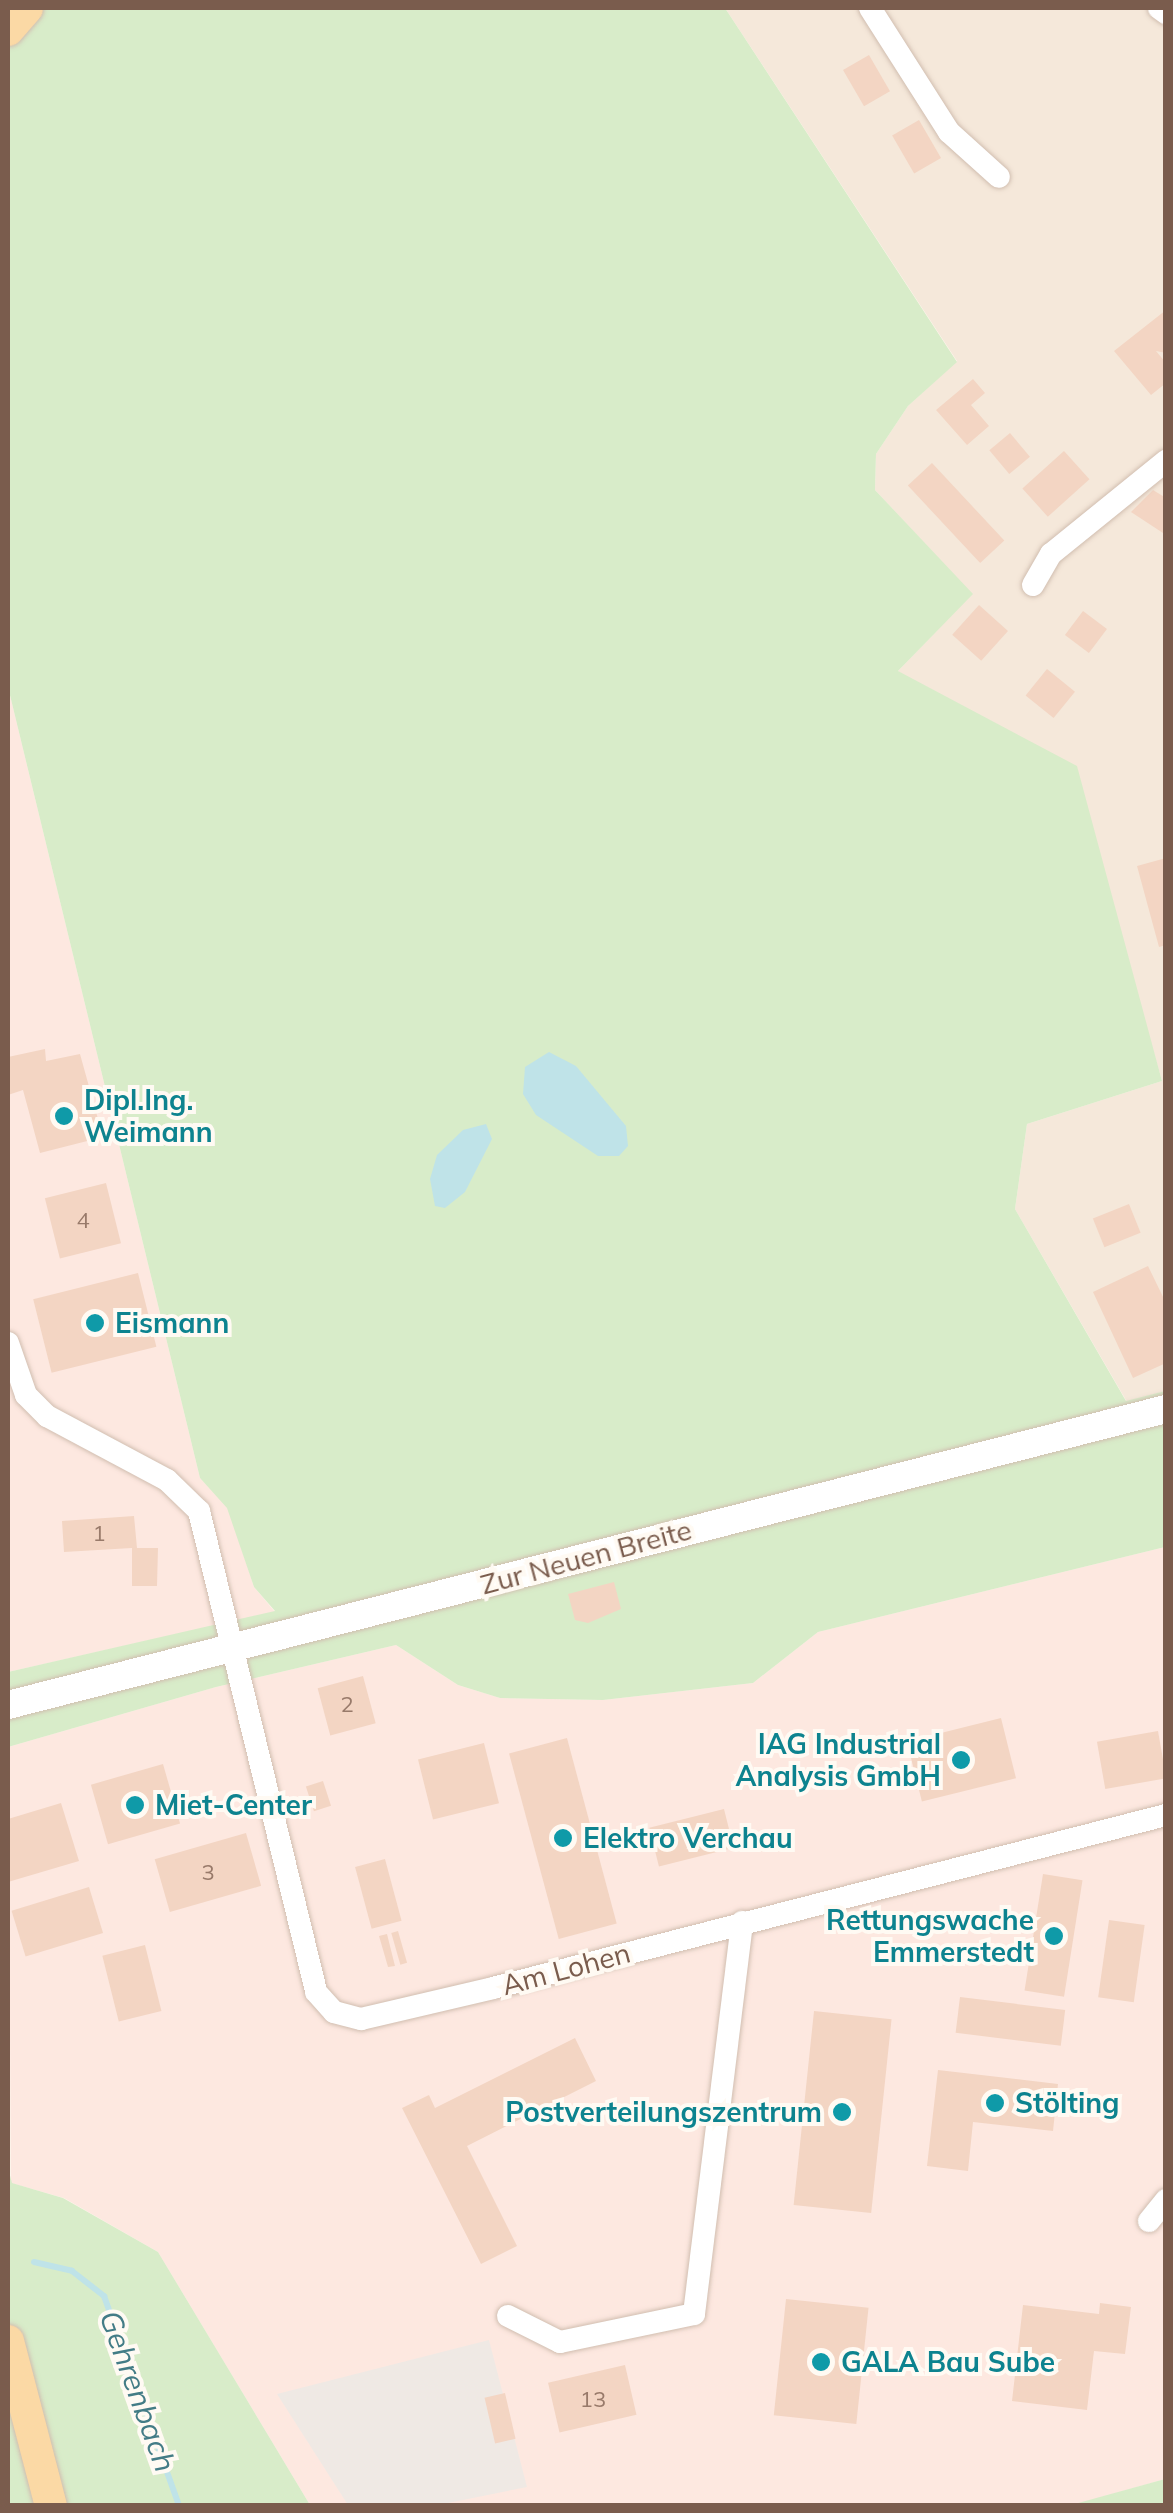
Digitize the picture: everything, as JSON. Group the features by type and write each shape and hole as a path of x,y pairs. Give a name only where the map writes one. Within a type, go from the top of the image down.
{"main road":[{"path":"8,30 27,8"},
{"path":"8,2341 51,2506"}],"street":[{"path":"870,8 949,132 1000,177"},
{"path":"1159,8 1166,13"},
{"path":"1033,585 1051,554 1166,461"},
{"name":"Am Lohen","path":"8,1343 26,1395 47,1416 167,1480 199,1511 316,1992 334,2012 361,2020 1166,1816"},
{"name":"Zur Neuen Breite","path":"8,1705 1166,1409"},
{"path":"508,2316 560,2342 694,2314 742,1922"},
{"path":"1149,2221 1166,2200"}],"shaded area":[{"path":"725,8 1165,8 1165,1391 1127,1402 1015,1209 1027,1124 1162,1081 1134,984 898,671 972,594 875,490 876,454 908,406 957,361"},
{"path":"8,687 200,1478 228,1508 254,1587 275,1612 8,1672"},
{"path":"1165,1547 1165,2479 1071,2506 310,2505 158,2252 64,2198 11,2183 8,1747 216,1687 396,1645 458,1685 500,1698 603,1700 753,1683 818,1632"},
{"path":"489,2340 527,2487 438,2505 348,2505 277,2394"}],"green space":[{"path":"8,8 725,8 957,362 908,406 876,454 875,490 973,594 898,671 1077,766 1162,1081 1027,1124 1015,1209 1126,1401 1165,1391 1165,1547 818,1632 753,1683 603,1700 500,1698 458,1685 396,1645 216,1687 8,1747 8,1672 275,1611 254,1587 227,1508 200,1478 8,687"},
{"path":"8,2168 12,2183 63,2198 158,2252 310,2505 8,2505"},
{"path":"1165,2479 1165,2505 1071,2505"}],"water":[{"path":"549,1052 576,1066 626,1126 628,1146 619,1156 598,1156 536,1115 523,1094 525,1067"},
{"path":"486,1124 492,1139 465,1192 445,1208 435,1206 430,1179 437,1155 463,1130"}],"building":[{"path":"869,55 890,91 864,106 843,70"},
{"path":"919,120 941,158 914,174 892,136"},
{"path":"1166,310 1166,353 1156,351 1166,363 1166,383 1151,395 1114,351"},
{"path":"973,379 985,393 971,405 989,426 967,445 936,410"},
{"path":"1010,433 1030,457 1009,474 989,450"},
{"path":"1064,451 1089,479 1048,517 1022,488"},
{"path":"932,463 1004,541 980,563 908,486"},
{"path":"1153,490 1166,498 1166,535 1131,512"},
{"path":"979,605 1008,631 981,661 952,635"},
{"path":"1083,611 1107,629 1089,653 1065,635"},
{"path":"1047,669 1075,692 1054,718 1026,695"},
{"path":"1166,858 1166,945 1159,947 1137,866"},
{"name":"Dipl.Ing. Weimann","path":"45,1049 46,1061 80,1054 103,1137 40,1153 23,1090 8,1095 8,1057"},
{"path":"106,1183 121,1243 60,1258 45,1198"},
{"path":"1129,1204 1141,1233 1104,1247 1093,1219"},
{"path":"1148,1266 1166,1303 1166,1363 1133,1378 1093,1292"},
{"name":"Eismann","path":"138,1273 156,1347 52,1373 33,1299"},
{"path":"134,1516 137,1548 158,1548 157,1586 132,1586 132,1548 64,1552 62,1521"},
{"path":"614,1582 621,1609 588,1623 575,1620 568,1594"},
{"path":"363,1676 376,1723 330,1735 318,1688"},
{"name":"IAG Industrial Analysis GmbH","path":"1001,1718 1016,1778 922,1802 907,1741"},
{"path":"1158,1731 1166,1778 1105,1789 1097,1742"},
{"name":"Elektro Verchau","path":"567,1738 617,1923 559,1939 509,1754"},
{"path":"484,1743 499,1803 433,1820 418,1759"},
{"name":"Miet-Center","path":"163,1764 180,1824 108,1844 91,1785"},
{"path":"323,1781 331,1806 314,1811 306,1787"},
{"path":"61,1803 79,1861 8,1882 8,1819"},
{"path":"724,1809 734,1848 659,1866 649,1828"},
{"path":"246,1833 261,1886 170,1912 155,1859"},
{"path":"385,1859 402,1921 372,1929 355,1867"},
{"name":"Rettungswache Emmerstedt","path":"1043,1874 1083,1880 1064,1997 1025,1991"},
{"path":"89,1887 103,1933 26,1957 12,1911"},
{"path":"1109,1920 1145,1925 1134,2002 1098,1997"},
{"path":"398,1931 407,1963 400,1965 391,1933"},
{"path":"387,1934 395,1966 388,1967 379,1936"},
{"path":"145,1945 161,2011 119,2022 102,1956"},
{"name":"Rettungswache Emmerstedt","path":"960,1997 1065,2010 1061,2046 956,2033"},
{"name":"Postverteilungszentrum","path":"814,2011 892,2019 871,2213 794,2205"},
{"path":"575,2038 596,2081 467,2146 517,2246 481,2264 402,2108 429,2095 435,2108"},
{"name":"Stölting","path":"938,2070 1058,2084 1053,2131 973,2122 968,2171 927,2166"},
{"name":"GALA Bau Sube","path":"786,2299 869,2308 856,2424 774,2415"},
{"path":"1100,2303 1131,2307 1125,2354 1094,2351 1087,2410 1012,2401 1023,2305 1099,2314"},
{"path":"625,2365 636,2415 559,2432 548,2383"},
{"path":"505,2393 516,2439 495,2444 485,2398"}],"waterway":[{"name":"Gehrenbach","path":"34,2262 72,2271 104,2296 179,2506"}],"place":[{"name":"Dipl.Ing. Weimann","path":"64,1116"},
{"name":"Eismann","path":"95,1323"},
{"name":"IAG Industrial Analysis GmbH","path":"961,1760"},
{"name":"Miet-Center","path":"135,1805"},
{"name":"Elektro Verchau","path":"563,1838"},
{"name":"Rettungswache Emmerstedt","path":"1054,1936"},
{"name":"Stölting","path":"995,2103"},
{"name":"Postverteilungszentrum","path":"842,2112"},
{"name":"GALA Bau Sube","path":"821,2362"}]}
